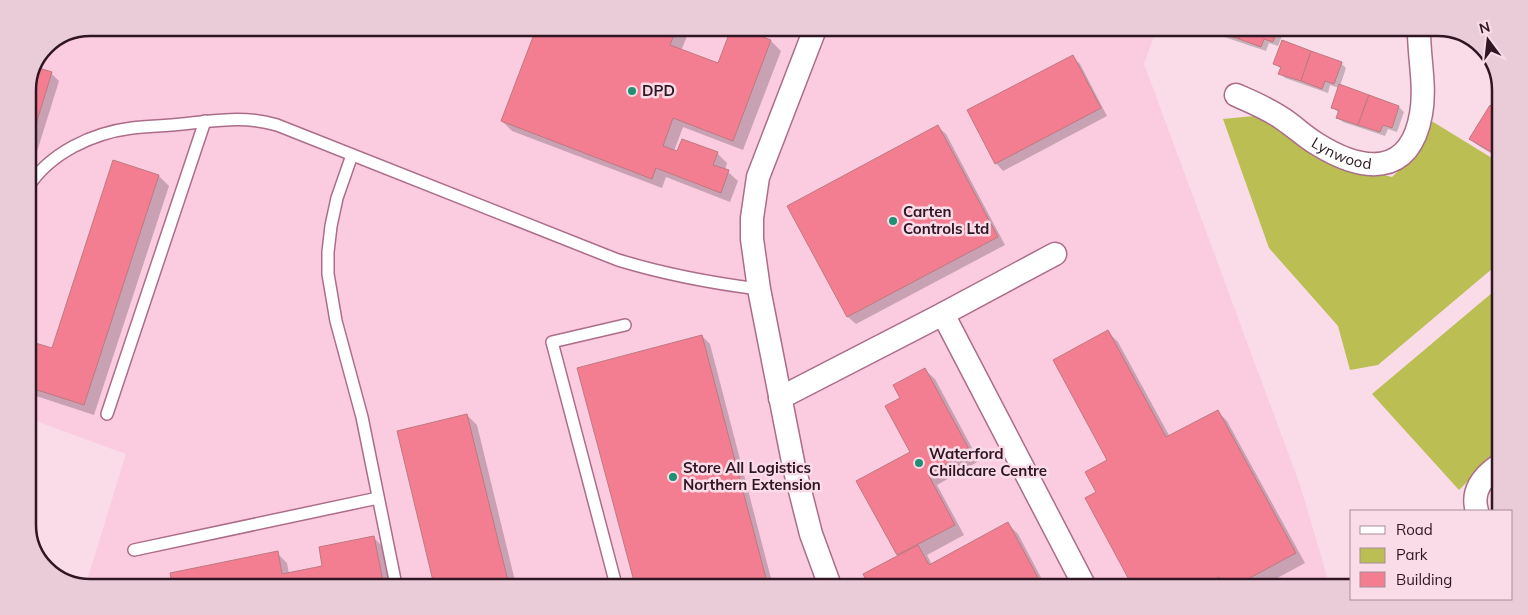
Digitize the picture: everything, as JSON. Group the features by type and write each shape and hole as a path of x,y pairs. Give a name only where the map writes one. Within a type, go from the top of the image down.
{"street":[{"path":"812,36 765,156 754,196 752,238 759,289 803,503 827,579"},
{"name":"Lynwood","path":"1236,95 1283,119 1326,150 1356,161 1387,164 1398,159 1409,147 1419,126 1423,102 1419,36"},
{"path":"780,398 1055,254"},
{"path":"943,314 1081,579"},
{"path":"1477,510 1476,492 1481,481 1492,471"}],"lane":[{"path":"36,177 45,166 60,155 93,138 130,128 236,118 265,121 618,260 682,277 759,289"},
{"path":"108,414 205,121"},
{"path":"352,155 337,198 331,226 328,274 336,321 362,417 395,579"},
{"path":"614,579 552,342 625,325"},
{"path":"134,550 378,498"}],"shaded area":[{"path":"90,36 1154,36 1144,64 1301,488 1328,579 88,579 126,454 36,421 36,90 40,70 45,60 60,45 70,40"}],"green space":[{"path":"1264,115 1321,159 1392,177 1413,157 1430,120 1492,158 1492,269 1378,365 1350,370 1338,326 1269,248 1223,119"},
{"path":"1492,293 1492,457 1459,490 1372,394"}],"building":[{"name":"DPD","path":"533,36 673,36 670,45 718,63 728,36 760,36 771,40 733,141 673,118 663,146 677,151 682,139 718,152 713,165 729,170 721,193 656,168 652,179 501,121"},
{"path":"1230,36 1240,36 1239,39"},
{"path":"1240,36 1275,36 1273,42 1264,39 1261,47 1239,39"},
{"path":"1282,40 1311,51 1301,81 1278,74 1281,67 1273,64"},
{"path":"1311,51 1342,62 1334,84 1325,81 1322,89 1301,81"},
{"path":"1073,55 1101,108 995,164 967,110"},
{"path":"41,68 52,72 36,124 36,90 40,70"},
{"path":"1339,84 1369,95 1358,125 1336,118 1339,110 1331,108"},
{"path":"1369,95 1399,106 1392,128 1383,125 1380,132 1358,125"},
{"path":"1490,105 1492,106 1492,152 1469,139"},
{"name":"Carten Controls Ltd","path":"938,125 998,237 847,317 787,206"},
{"path":"113,160 159,175 84,405 36,390 36,343 52,348"},
{"path":"1108,330 1166,437 1218,410 1296,553 1248,579 1220,579 1219,577 1215,579 1129,579 1085,498 1096,492 1085,472 1107,460 1053,360"},
{"name":"Store All Logistics Northern Extension","path":"702,335 766,579 633,579 577,368"},
{"name":"Waterford Childcare Centre","path":"925,368 970,451 928,474 955,525 897,555 856,481 910,452 885,406 900,398 893,385"},
{"path":"467,414 508,579 433,579 397,431"},
{"path":"1008,522 1039,579 866,579 863,574 918,545 929,565"},
{"path":"374,536 383,579 171,579 170,573 278,551 282,574 322,566 319,547"}],"place":[{"name":"DPD","path":"632,91"},
{"name":"Carten Controls Ltd","path":"893,221"},
{"name":"Waterford Childcare Centre","path":"919,463"},
{"name":"Store All Logistics Northern Extension","path":"673,477"}]}
